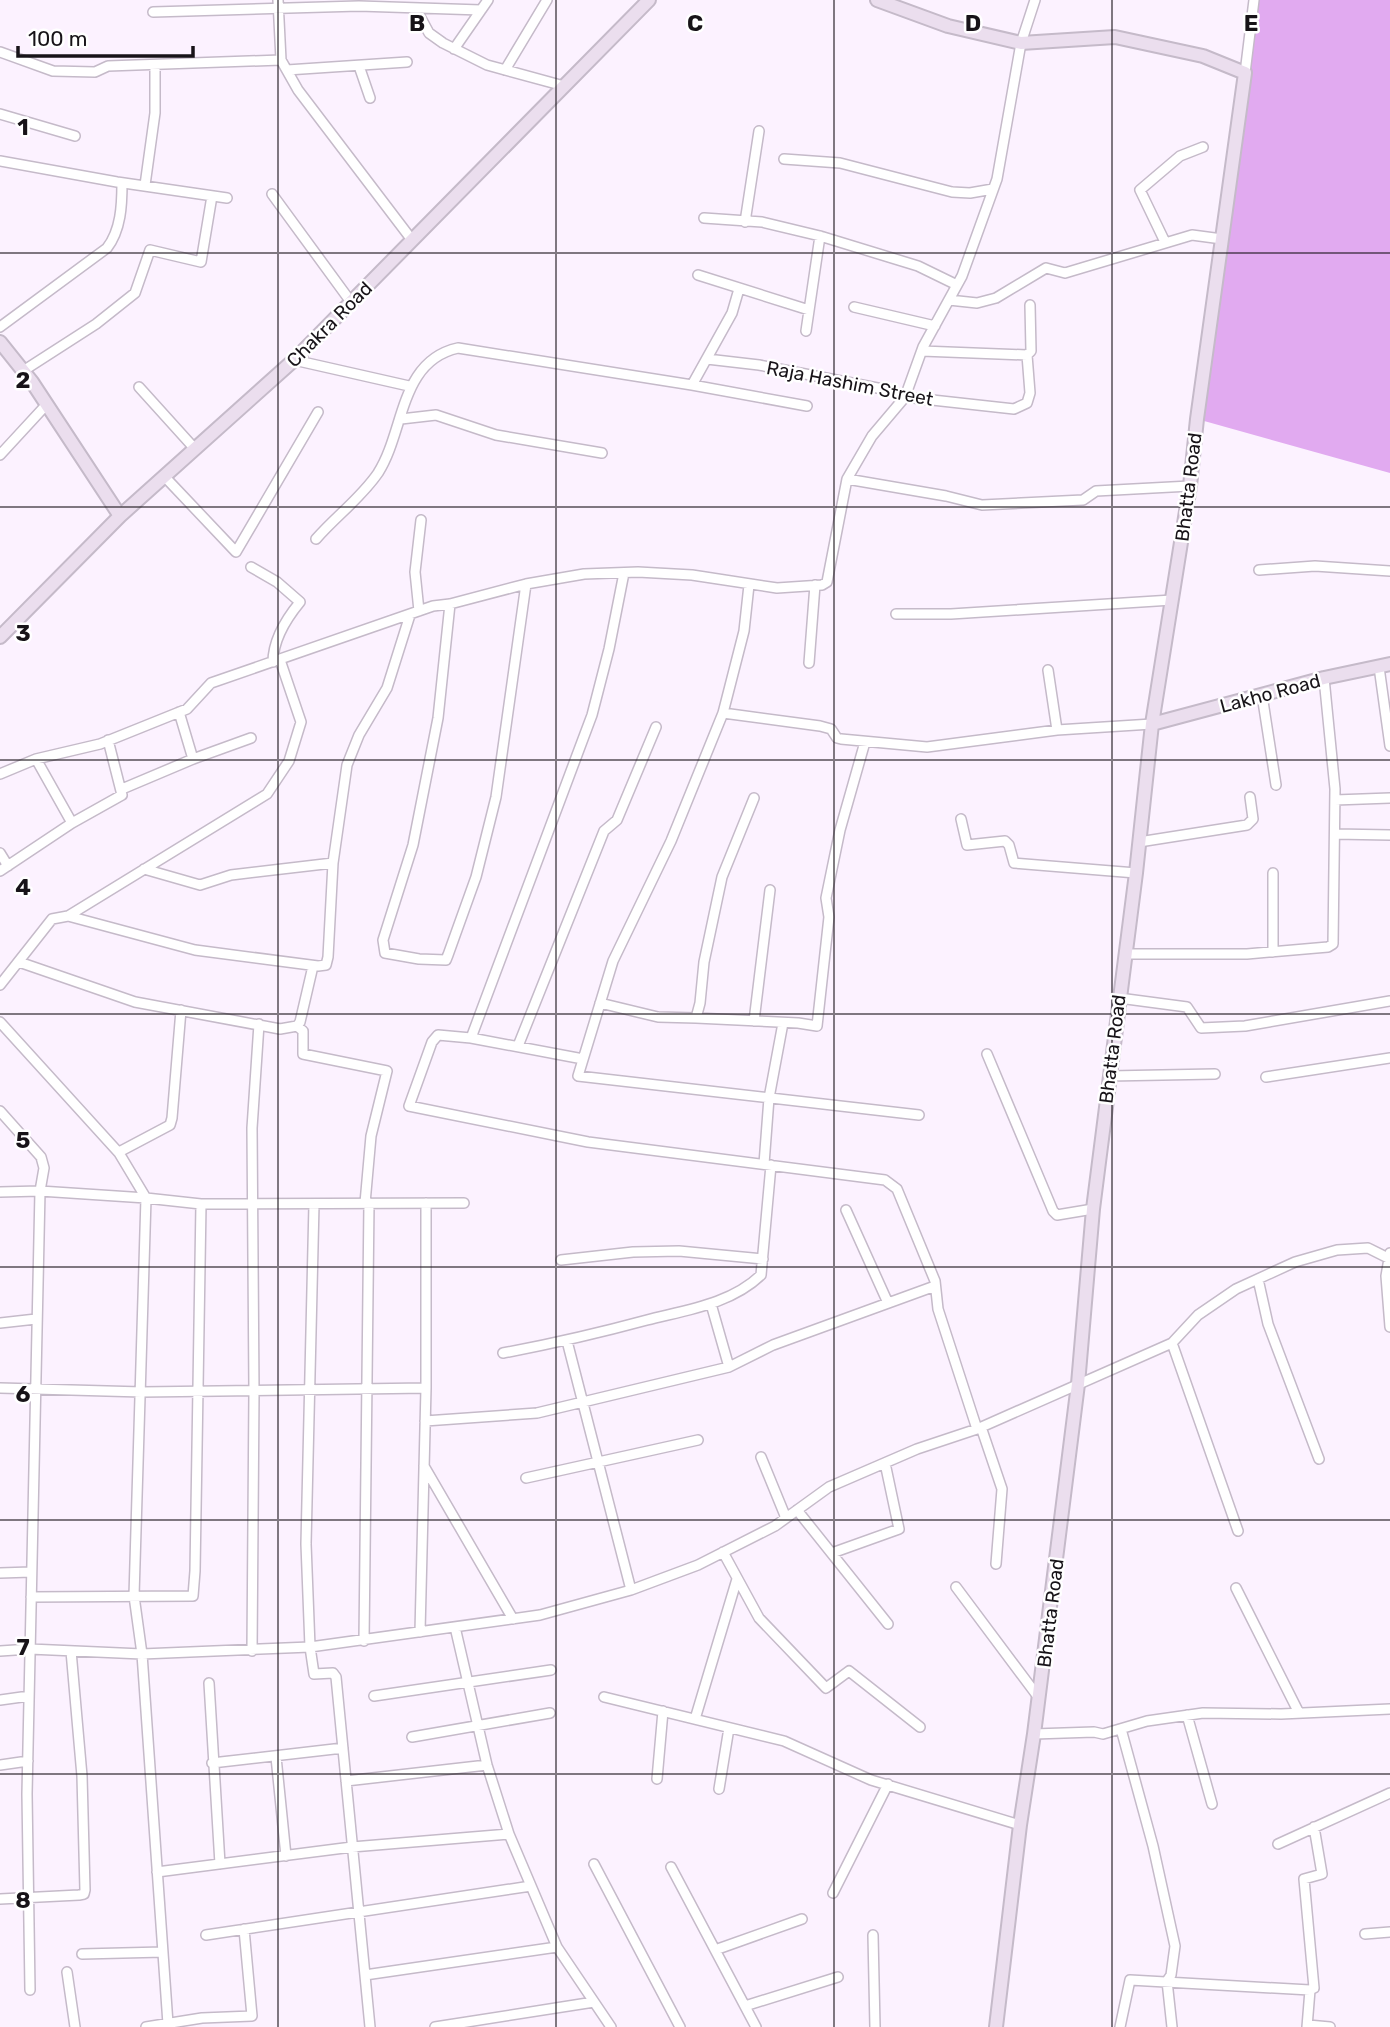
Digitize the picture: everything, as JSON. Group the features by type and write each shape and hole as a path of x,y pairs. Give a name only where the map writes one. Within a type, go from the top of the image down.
{"main road":[{"name":"Chakra Road","path":"0,637 120,516 294,360 649,0"},
{"path":"877,0 948,26 1021,43 1115,37 1203,56 1245,73"},
{"name":"Bhatta Road","path":"996,2027 1078,1384 1093,1209 1136,873 1152,724 1190,486 1245,73"},
{"path":"0,342 47,404 120,516"},
{"name":"Lakho Road","path":"1152,724 1324,678 1384,666"}],"street":[{"path":"454,49 488,0"},
{"path":"506,70 547,0"},
{"path":"0,774 36,759 108,740 187,709 211,683 433,606 526,584 584,574 624,573 692,575 777,588 822,585 830,578 834,542 847,479 872,436 905,397 922,351 957,285 993,189 1011,108 1021,43 1035,0"},
{"path":"1245,73 1254,0"},
{"path":"153,12 278,4 481,10"},
{"path":"278,4 281,60 287,71 298,90 412,240"},
{"path":"416,9 429,33 454,49 487,65 564,86"},
{"path":"0,52 53,71 95,72 108,66 281,60"},
{"path":"287,71 407,62"},
{"path":"145,185 155,113 155,65"},
{"path":"359,65 370,98"},
{"path":"0,114 75,136"},
{"path":"745,222 759,131"},
{"path":"1165,242 1140,190 1180,156 1203,147"},
{"path":"784,159 851,165 952,192 993,189"},
{"path":"0,160 122,183 227,198"},
{"path":"0,327 107,248 115,238 122,203 122,183"},
{"path":"272,194 351,302"},
{"path":"23,371 96,324 135,293 150,250 201,262 212,196"},
{"path":"704,218 779,225 918,266 957,285"},
{"path":"949,300 977,303 996,298 1046,268 1065,273 1192,234 1222,239"},
{"path":"806,331 820,236"},
{"path":"698,275 809,310"},
{"path":"692,385 732,313 739,289"},
{"path":"922,351 1027,355 1031,351 1030,305"},
{"path":"854,307 935,326"},
{"path":"316,539 335,516 359,498 379,470 401,419 410,386 432,359 442,352 458,348 807,406"},
{"name":"Raja Hashim Street","path":"707,359 759,365 893,391 905,397 1014,409 1027,403 1030,393 1027,355"},
{"path":"294,360 410,386"},
{"path":"139,387 195,449"},
{"path":"0,455 47,404"},
{"path":"164,476 236,552 318,412"},
{"path":"401,419 436,415 496,435 602,453"},
{"path":"847,479 982,505 1083,499 1096,491 1190,486"},
{"path":"68,916 195,950 313,966 326,965 333,863 347,765 359,735 387,688 415,613 415,572 421,520"},
{"path":"1259,570 1315,566 1390,571"},
{"path":"0,985 52,919 68,916 267,794 289,761 301,722 273,651 290,613 300,602 277,582 251,567"},
{"path":"471,1038 592,715 624,573"},
{"path":"450,604 438,718 413,845 383,940 385,953 435,961 446,960 476,877 496,797 526,584"},
{"path":"749,585 744,631 723,713 671,841 613,961 578,1076 919,1115"},
{"path":"809,663 815,585"},
{"path":"896,614 951,614 1172,600"},
{"path":"1384,666 1390,746"},
{"path":"1048,670 1056,730"},
{"path":"1125,954 1273,952 1328,947 1333,944 1335,800 1324,678"},
{"path":"1262,695 1276,785"},
{"path":"179,712 193,759"},
{"path":"723,713 820,726 831,729 837,738 927,747 1056,730 1152,724"},
{"path":"518,1046 604,831 617,820 656,727"},
{"path":"122,789 251,737"},
{"path":"0,853 4,868 122,794 108,740"},
{"path":"600,1003 658,1017 817,1026 829,917 826,898 840,830 865,742"},
{"path":"36,759 72,823"},
{"path":"1139,842 1247,825 1253,819 1250,797"},
{"path":"696,1018 704,962 722,877 754,798"},
{"path":"1335,800 1390,798"},
{"path":"961,819 967,845 1005,841 1009,845 1014,863 1136,873"},
{"path":"1335,834 1390,835"},
{"path":"144,869 200,885 230,875 333,863"},
{"path":"1273,873 1273,952"},
{"path":"754,1021 770,890"},
{"path":"19,962 135,1002 281,1029 297,1026"},
{"path":"297,1026 313,966"},
{"path":"1119,998 1187,1007 1201,1028 1245,1026 1390,1001"},
{"path":"118,1152 170,1125 173,1118 181,1010"},
{"path":"0,1022 118,1152 146,1198 134,1596 142,1654 168,2024"},
{"path":"503,1353 567,1341 711,1304 748,1288 761,1275 769,1098 783,1023"},
{"path":"252,1651 252,1128 258,1024"},
{"path":"297,1026 303,1031 303,1054 387,1070 371,1136 367,1203 364,1641"},
{"path":"583,1059 471,1038 438,1035 432,1042 409,1106 588,1142 893,1183 935,1286 946,1336 1002,1489 996,1564"},
{"path":"987,1054 1053,1211 1063,1214 1093,1209"},
{"path":"1266,1077 1390,1058"},
{"path":"1109,1076 1214,1074"},
{"path":"0,1111 41,1157 44,1168 40,1191 34,1389 28,1761 30,1990"},
{"path":"0,1192 40,1191 201,1204 464,1203"},
{"path":"420,1632 426,1388 426,1203"},
{"path":"31,1597 193,1597 201,1204"},
{"path":"314,1204 306,1544 310,1647 314,1674 335,1674 370,2027"},
{"path":"846,1210 888,1303"},
{"path":"0,1651 30,1649 142,1654 252,1651 364,1641 540,1615 631,1590 698,1564 786,1518 829,1487 979,1428 1172,1343 1198,1315 1236,1289 1295,1262 1337,1250 1368,1248 1389,1255 1386,1276 1390,1327"},
{"path":"561,1260 633,1252 679,1251 763,1259"},
{"path":"1258,1279 1268,1324 1319,1460"},
{"path":"425,1421 537,1413 729,1367 773,1345 935,1286"},
{"path":"711,1304 729,1367"},
{"path":"0,1323 36,1319"},
{"path":"567,1341 631,1590"},
{"path":"1172,1343 1238,1531"},
{"path":"0,1388 199,1392 426,1388"},
{"path":"526,1478 698,1440"},
{"path":"761,1457 786,1518"},
{"path":"832,1553 899,1529 885,1463"},
{"path":"424,1466 513,1619"},
{"path":"797,1510 888,1623"},
{"path":"723,1552 759,1618 826,1688 849,1671 920,1727"},
{"path":"0,1573 32,1572"},
{"path":"695,1719 737,1579"},
{"path":"956,1587 1039,1698"},
{"path":"1236,1588 1299,1713"},
{"path":"455,1627 487,1765 509,1834 557,1947 611,2027"},
{"path":"0,1899 84,1894 82,1776 71,1651"},
{"path":"374,1696 551,1670"},
{"path":"209,1683 220,1864"},
{"path":"0,1700 29,1696"},
{"path":"604,1697 784,1741 871,1780 1020,1825"},
{"path":"1034,1734 1102,1734 1147,1721 1186,1716 1390,1709"},
{"path":"657,1779 663,1711"},
{"path":"412,1737 550,1713"},
{"path":"1186,1716 1212,1804"},
{"path":"719,1789 729,1728"},
{"path":"1121,1729 1153,1846 1175,1946 1171,1975 1167,1981 1172,2027"},
{"path":"212,1763 343,1748"},
{"path":"276,1757 286,1856"},
{"path":"0,1765 28,1761"},
{"path":"346,1781 487,1765"},
{"path":"833,1894 888,1784"},
{"path":"1278,1844 1390,1793"},
{"path":"1314,1827 1322,1874 1304,1878 1314,1988 1310,1990 1308,2026 1330,2027"},
{"path":"157,1872 352,1847 509,1834"},
{"path":"594,1864 680,2027"},
{"path":"671,1867 756,2027"},
{"path":"205,1935 531,1886"},
{"path":"715,1950 802,1919"},
{"path":"146,2027 252,2016 244,1930"},
{"path":"1365,1934 1390,1932"},
{"path":"873,1935 874,2027"},
{"path":"365,1975 557,1947"},
{"path":"82,1954 163,1952"},
{"path":"67,1972 75,2027"},
{"path":"744,2006 838,1977"},
{"path":"1120,2027 1130,1980 1310,1990"},
{"path":"435,2027 594,2002"}],"shaded area":[{"path":"1253,0 1390,0 1390,473 1197,419"}]}
